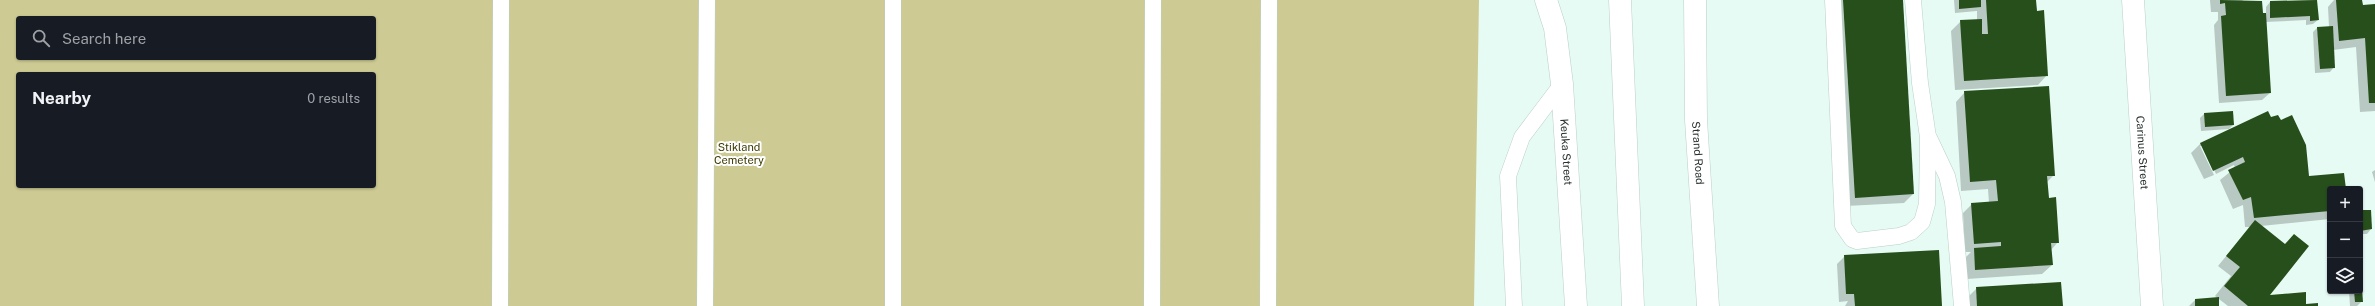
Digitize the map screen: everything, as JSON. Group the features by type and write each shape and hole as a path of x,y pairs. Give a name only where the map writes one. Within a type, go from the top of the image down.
{"street":[{"name":"Keuka Street","path":"1546,0 1555,28 1562,84 1576,306"},
{"path":"1620,0 1633,306"},
{"name":"Strand Road","path":"1695,0 1696,120 1708,306"},
{"name":"Carinus Street","path":"2133,0 2152,306"}],"lane":[{"path":"500,306 501,0"},
{"path":"705,306 706,0"},
{"path":"893,0 893,306"},
{"path":"1152,306 1153,0"},
{"path":"1268,306 1269,0"},
{"path":"1833,0 1843,226 1852,239 1857,241 1899,236 1912,232 1922,222 1927,204 1928,137 1920,83 1913,0"},
{"path":"1514,306 1508,176 1522,137 1562,84"},
{"path":"1928,137 1947,176 1953,202 1962,306"}],"green space":[{"name":"Stikland Cemetery","path":"0,0 1479,0 1474,306 0,306"}],"building":[{"path":"1843,0 1903,0 1914,194 1855,198"},
{"path":"1959,0 1981,0 1981,7 1959,9"},
{"path":"1986,0 2036,0 2037,11 2044,10 2048,76 1964,81 1960,20 1982,19 1982,34 1988,34"},
{"path":"2220,0 2262,1 2263,13 2266,13 2271,93 2226,96 2221,16 2226,15 2225,3 2220,4"},
{"path":"2317,0 2319,20 2310,21 2310,16 2270,18 2270,1"},
{"path":"2336,0 2362,0 2363,5 2375,4 2375,103 2369,103 2365,38 2339,41"},
{"path":"2333,26 2335,68 2320,69 2317,27"},
{"path":"2049,86 2055,176 2047,176 2049,198 2056,197 2059,243 2051,243 2053,265 1975,270 1974,248 2001,246 2001,242 1974,244 1971,203 1998,201 1996,180 1970,182 1964,91"},
{"path":"2233,111 2234,125 2205,127 2204,113"},
{"path":"2268,111 2271,117 2278,115 2281,120 2292,115 2306,145 2309,176 2344,173 2346,186 2327,186 2327,211 2254,218 2251,197 2243,200 2228,170 2245,162 2243,157 2213,171 2200,143"},
{"path":"2363,210 2371,210 2372,229 2363,230"},
{"path":"2255,220 2285,244 2294,234 2309,246 2270,295 2306,292 2306,304 2318,303 2318,306 2248,306 2224,286 2240,267 2226,256"},
{"path":"1939,250 1942,306 1855,306 1854,294 1846,294 1844,255"},
{"path":"2061,282 2063,306 1977,306 1976,287"},
{"path":"2354,294 2362,294 2363,302 2355,302"},
{"path":"2219,297 2219,306 2195,306 2195,299"}]}
